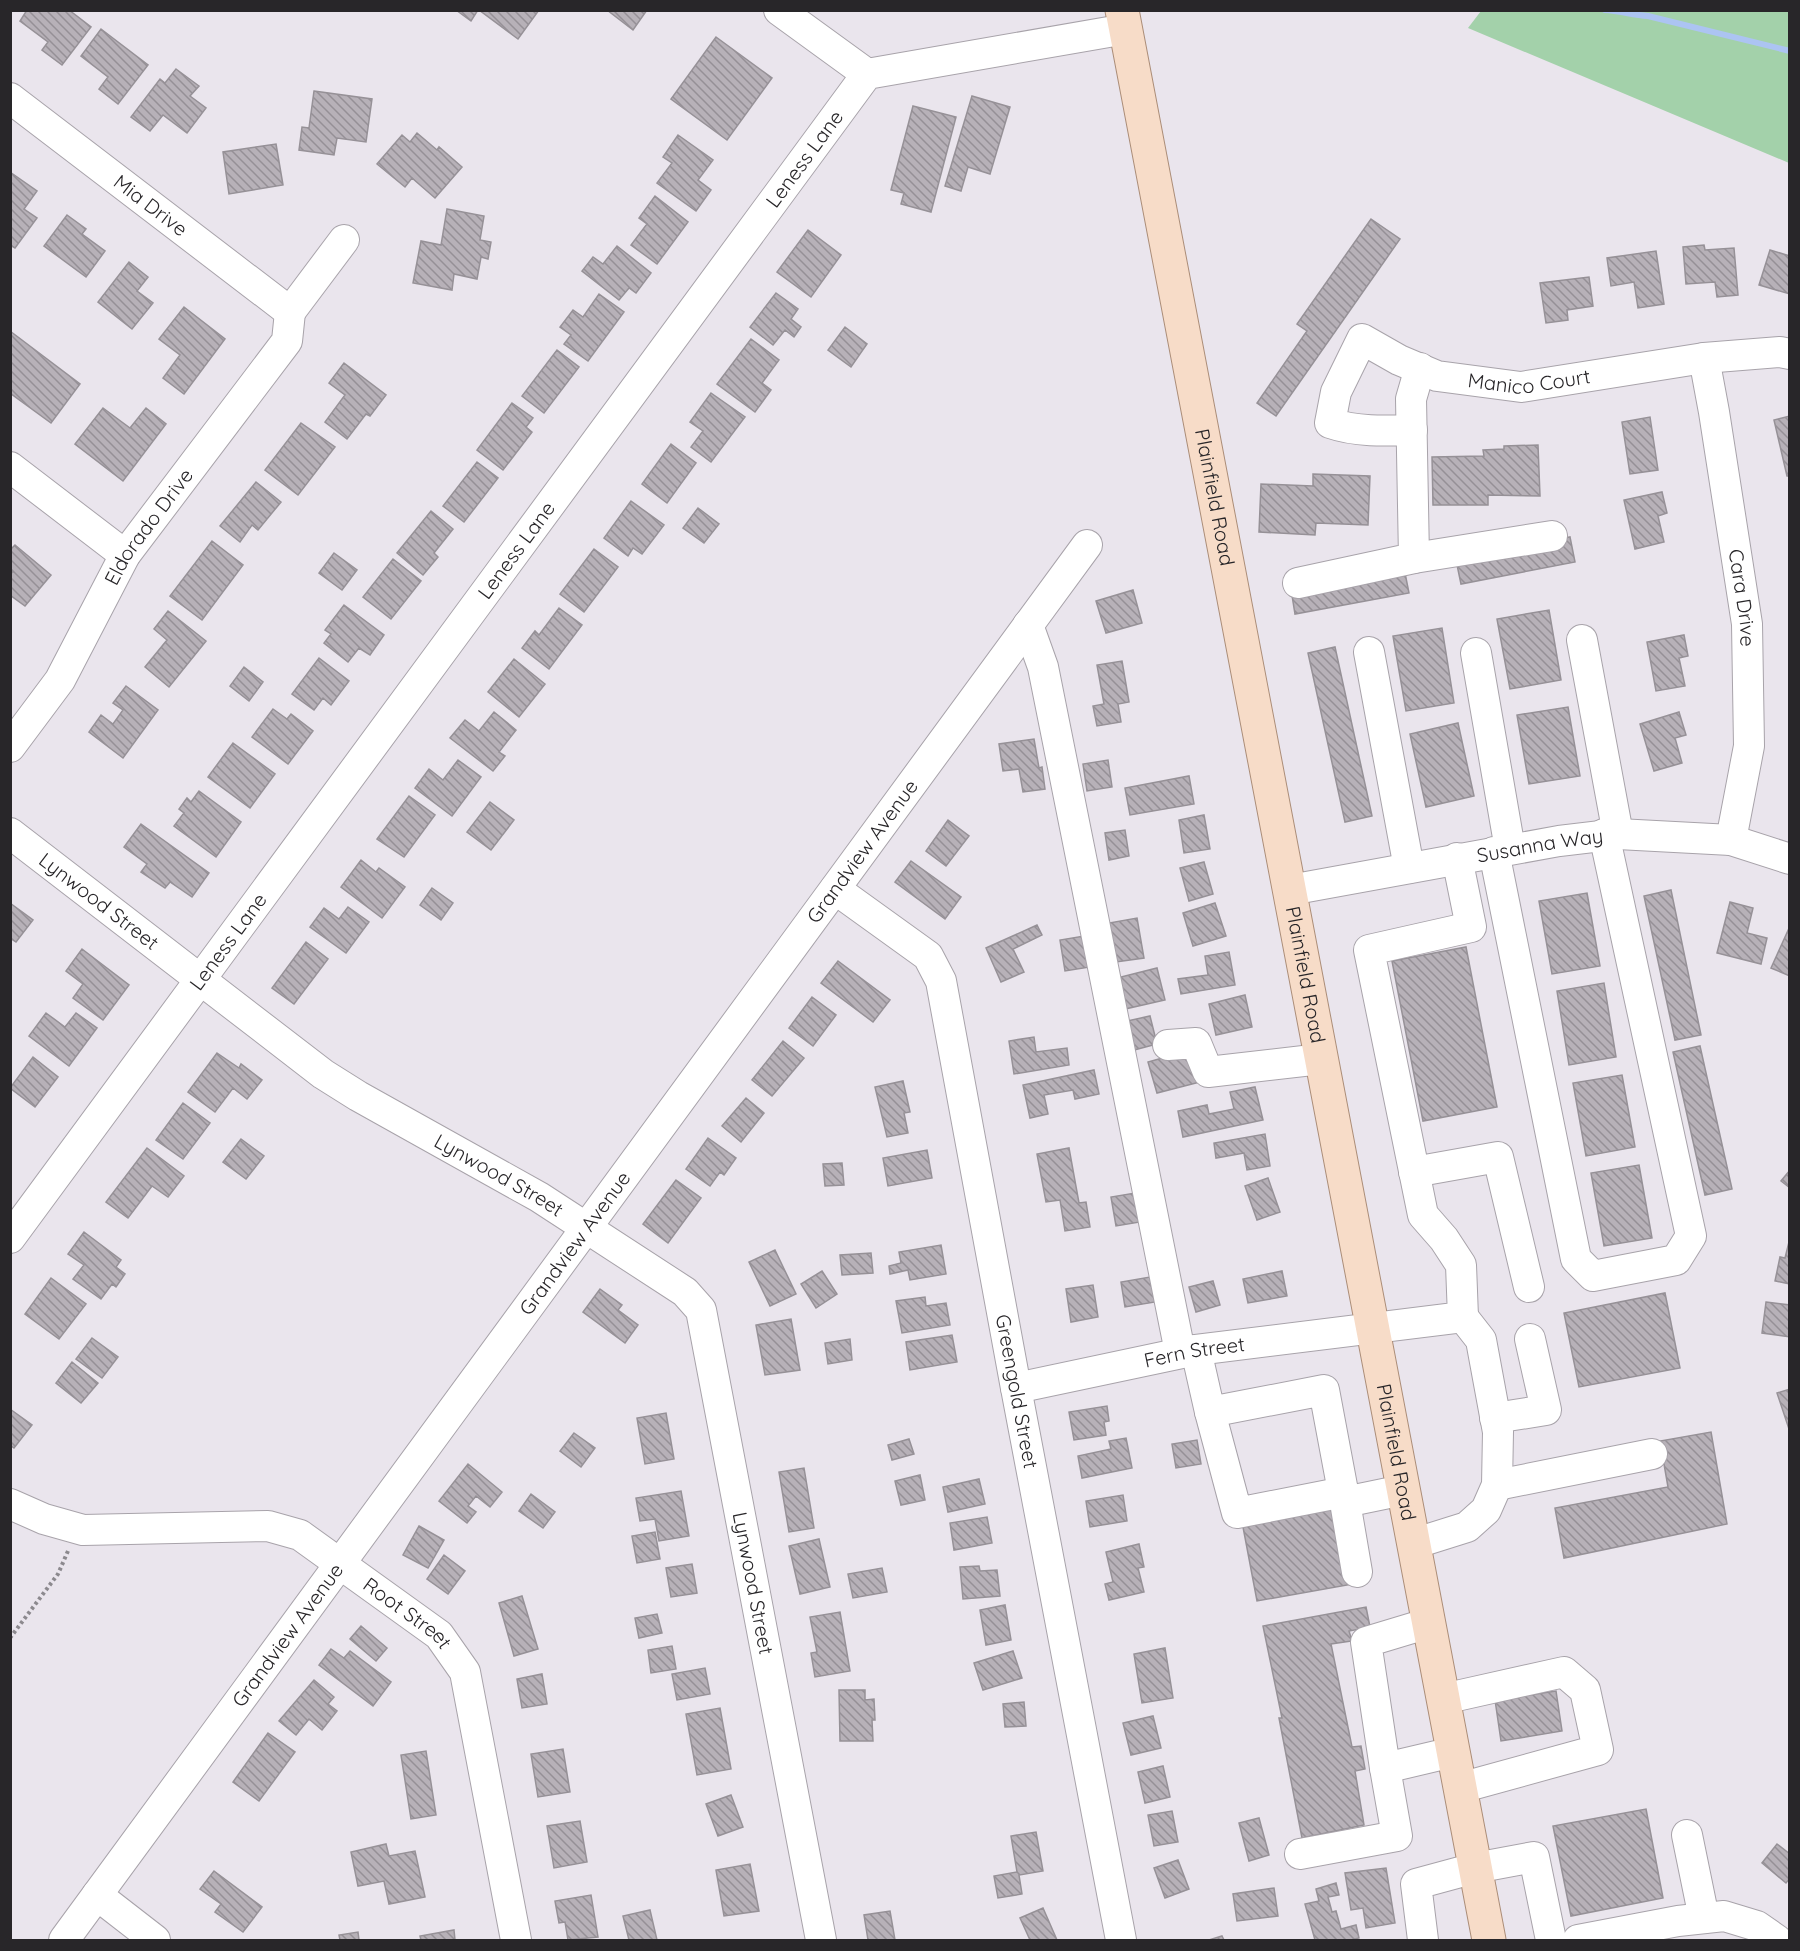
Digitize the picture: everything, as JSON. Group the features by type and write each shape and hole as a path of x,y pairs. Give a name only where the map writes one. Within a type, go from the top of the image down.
{"main road":[{"name":"Plainfield Road","path":"1124,20 1489,1941"}],"street":[{"path":"779,10 867,74 1124,20"},
{"name":"Leness Lane","path":"10,1238 867,74"},
{"name":"Mia Drive","path":"10,98 290,312"},
{"path":"290,312 344,240"},
{"name":"Eldorado Drive","path":"10,747 60,680 125,555 287,340 290,312"},
{"name":"Manico Court","path":"1412,430 1376,431 1345,428 1330,423 1336,392 1362,339 1399,360 1437,376 1521,387 1704,358 1780,352 1790,354"},
{"name":"Cara Drive","path":"1704,358 1747,624 1749,746 1731,840"},
{"path":"1414,558 1411,399 1420,368"},
{"path":"10,467 125,555"},
{"path":"1298,583 1414,558 1552,536"},
{"name":"Grandview Avenue","path":"64,1941 1087,545"},
{"path":"1028,626 1043,667 1188,1351 1210,1412 1237,1513 1403,1490"},
{"path":"1476,653 1502,851 1576,1259 1593,1276 1676,1260 1691,1236 1611,834 1582,639"},
{"path":"1369,652 1409,868"},
{"name":"Lynwood Street","path":"10,833 323,1074 539,1197 685,1292 701,1310 821,1941"},
{"name":"Susanna Way","path":"1290,890 1457,858 1611,834 1731,840 1790,859"},
{"path":"1413,1544 1467,1527 1486,1510 1497,1485 1498,1432 1481,1340 1464,1317 1461,1266 1444,1239 1422,1215 1370,950 1471,927 1457,858"},
{"name":"Greengold Street","path":"834,889 928,956 941,981 1121,1941"},
{"path":"1168,1045 1196,1043 1208,1072 1321,1059"},
{"path":"1414,1172 1498,1157 1529,1287"},
{"name":"Fern Street","path":"1016,1388 1188,1351 1464,1317"},
{"path":"1495,1418 1546,1410 1530,1339"},
{"path":"1210,1412 1324,1390 1357,1572"},
{"path":"1497,1485 1652,1454"},
{"name":"Root Street","path":"10,1504 44,1519 83,1530 268,1526 300,1534 439,1635 465,1672 516,1941"},
{"path":"1300,1854 1397,1836 1366,1642 1429,1623"},
{"path":"1443,1700 1564,1672 1585,1690 1598,1750 1460,1788"},
{"path":"1385,1768 1453,1752"},
{"path":"1687,1835 1704,1918"},
{"path":"1423,1941 1416,1884 1475,1868 1534,1857 1551,1941"},
{"path":"97,1895 155,1941"},
{"path":"1578,1941 1724,1916 1757,1926 1777,1941"}],"path":[{"path":"10,1638 65,1562 74,1527"}],"green space":[{"path":"1481,11 1789,11 1789,163 1468,28"}],"building":[{"path":"27,10 69,10 91,27 62,65 42,50 48,42 20,21"},
{"path":"456,10 478,10 471,21"},
{"path":"479,10 539,10 518,39"},
{"path":"607,10 647,10 633,30"},
{"path":"101,29 148,65 118,104 99,89 108,77 81,56"},
{"path":"716,37 772,78 727,140 671,99"},
{"path":"176,69 199,86 190,96 206,108 187,133 163,115 150,131 131,117 160,79 165,83"},
{"path":"314,91 372,99 366,142 337,138 334,155 299,150 302,127 309,128"},
{"path":"972,96 1010,107 990,174 968,167 961,191 945,186"},
{"path":"913,106 956,117 931,212 901,204 904,193 891,190"},
{"path":"417,133 437,150 439,147 462,167 435,198 412,178 405,187 377,164 402,135 410,142"},
{"path":"678,135 713,160 698,180 711,190 696,211 657,183 672,163 663,157"},
{"path":"276,144 283,185 229,194 223,152"},
{"path":"10,172 37,191 24,209 37,218 15,248 10,245"},
{"path":"655,196 688,222 657,264 631,245 647,224 639,218"},
{"path":"447,209 484,216 480,240 491,242 488,259 481,257 477,279 454,274 452,290 413,283 421,241 441,245"},
{"path":"67,215 86,229 82,234 105,251 86,277 44,246"},
{"path":"1371,219 1400,239 1276,416 1257,403 1307,331 1297,324"},
{"path":"808,230 841,255 811,297 777,272"},
{"path":"1704,245 1705,250 1734,248 1738,295 1717,297 1715,282 1686,284 1683,247"},
{"path":"617,246 651,273 636,293 629,288 619,300 582,271 593,257 603,264"},
{"path":"1770,250 1790,256 1790,294 1759,285"},
{"path":"1656,251 1664,304 1638,308 1634,282 1611,286 1607,258"},
{"path":"129,262 148,277 137,291 153,303 132,329 98,302"},
{"path":"1589,277 1593,306 1567,310 1568,320 1546,323 1540,283"},
{"path":"776,293 798,309 791,319 801,327 794,337 785,330 773,345 750,327"},
{"path":"599,294 624,312 588,361 564,344 571,335 560,327 573,310 583,317"},
{"path":"184,307 225,339 184,394 163,378 180,355 159,339"},
{"path":"845,327 867,344 851,367 828,350"},
{"path":"10,331 80,384 51,423 10,393"},
{"path":"751,339 779,360 762,383 771,390 755,412 717,384"},
{"path":"557,350 579,367 544,413 522,396"},
{"path":"344,363 386,395 370,416 366,414 347,439 325,422 345,395 329,383"},
{"path":"711,393 745,417 711,462 691,447 703,431 690,422"},
{"path":"512,403 533,418 526,427 532,432 503,470 477,450"},
{"path":"103,408 130,428 146,408 166,424 123,481 75,444"},
{"path":"1790,416 1790,476 1787,476 1774,420"},
{"path":"1650,417 1658,470 1630,474 1622,422"},
{"path":"301,423 335,447 298,495 265,470"},
{"path":"671,444 696,463 667,503 642,484"},
{"path":"1538,445 1540,496 1488,495 1488,505 1433,505 1432,457 1484,456 1483,450 1504,449 1504,446"},
{"path":"477,462 498,478 464,522 443,506"},
{"path":"1313,474 1370,476 1368,525 1316,523 1315,535 1259,532 1261,484 1313,486"},
{"path":"256,482 281,502 258,530 252,525 240,542 220,526"},
{"path":"1662,492 1667,513 1658,516 1664,542 1635,549 1624,500"},
{"path":"631,501 664,525 642,554 633,548 628,556 604,538"},
{"path":"698,508 719,524 704,543 683,528"},
{"path":"431,511 453,529 434,553 438,557 423,575 397,553"},
{"path":"1570,537 1575,562 1461,584 1456,560"},
{"path":"212,541 243,565 202,620 170,596"},
{"path":"15,545 51,575 25,606 10,595 10,574 13,572 10,570 10,550"},
{"path":"594,549 618,567 584,612 560,594"},
{"path":"334,553 357,570 342,590 319,573"},
{"path":"393,559 421,581 391,619 363,597"},
{"path":"1404,568 1409,593 1295,614 1291,589"},
{"path":"1133,590 1142,623 1106,633 1096,601"},
{"path":"344,605 384,635 370,655 359,648 348,662 324,643 331,634 325,630"},
{"path":"559,608 582,625 549,669 522,648 535,631 539,635"},
{"path":"1549,610 1561,680 1510,689 1497,619"},
{"path":"168,611 206,641 169,687 145,667 167,640 154,629"},
{"path":"1442,628 1454,703 1406,711 1393,636"},
{"path":"1684,635 1688,656 1679,658 1685,686 1656,691 1647,642"},
{"path":"1335,647 1372,816 1345,822 1308,653"},
{"path":"319,658 349,681 331,705 323,698 314,710 292,694"},
{"path":"514,659 545,684 519,717 488,692"},
{"path":"1122,661 1129,702 1118,704 1121,722 1097,726 1093,706 1104,704 1097,665"},
{"path":"244,667 263,682 249,701 230,686"},
{"path":"126,686 158,710 123,758 89,732 101,715 113,724 123,710 113,703"},
{"path":"1568,707 1580,776 1529,784 1517,715"},
{"path":"273,709 287,719 291,714 313,731 288,764 252,737"},
{"path":"494,712 516,730 499,752 505,756 493,771 450,738 465,720 479,731"},
{"path":"1679,712 1686,735 1675,738 1682,763 1654,771 1640,724"},
{"path":"1458,723 1474,796 1426,807 1410,734"},
{"path":"1034,739 1045,789 1023,792 1019,769 1003,771 999,744"},
{"path":"233,743 275,774 250,808 208,777"},
{"path":"458,760 481,777 452,816 415,788 429,769 443,780"},
{"path":"1108,760 1112,787 1087,791 1083,764"},
{"path":"1189,776 1194,804 1130,815 1125,788"},
{"path":"199,791 241,822 216,857 174,826 184,813 179,809 187,798 191,802"},
{"path":"409,796 435,815 404,857 377,839"},
{"path":"490,802 514,820 491,850 467,832"},
{"path":"1204,815 1210,849 1184,853 1179,820"},
{"path":"948,820 969,836 946,866 926,851"},
{"path":"141,824 209,873 192,897 170,882 165,888 141,872 147,864 124,847"},
{"path":"1125,830 1129,856 1109,860 1105,833"},
{"path":"361,860 376,872 379,868 405,887 382,918 341,887"},
{"path":"911,861 961,897 945,919 895,882"},
{"path":"1204,862 1213,894 1189,901 1180,868"},
{"path":"432,888 453,903 441,920 420,905"},
{"path":"1671,890 1701,1035 1675,1040 1644,896"},
{"path":"1587,893 1600,966 1552,974 1539,901"},
{"path":"1730,902 1753,908 1747,933 1767,938 1761,964 1717,953"},
{"path":"10,903 33,920 16,942 10,938"},
{"path":"1215,903 1226,936 1193,946 1183,913"},
{"path":"348,907 369,922 346,953 310,927 324,908 339,919"},
{"path":"1137,918 1144,958 1116,962 1109,923"},
{"path":"1037,925 1042,935 1013,949 1024,972 1001,982 986,948"},
{"path":"1790,926 1790,976 1771,968"},
{"path":"1084,936 1090,967 1065,971 1060,940"},
{"path":"306,942 328,959 294,1004 272,988"},
{"path":"1466,947 1497,1107 1423,1121 1392,961"},
{"path":"82,949 129,985 103,1020 73,998 83,984 66,971"},
{"path":"1229,952 1235,985 1181,994 1178,979 1208,975 1205,956"},
{"path":"838,961 890,1000 873,1022 821,983"},
{"path":"1157,968 1165,1000 1125,1009 1117,978"},
{"path":"1604,983 1616,1057 1569,1065 1557,991"},
{"path":"1245,995 1252,1027 1216,1035 1209,1004"},
{"path":"812,997 836,1015 813,1046 789,1028"},
{"path":"46,1013 65,1027 76,1013 97,1028 69,1066 29,1036"},
{"path":"1150,1016 1157,1044 1134,1050 1127,1021"},
{"path":"1034,1037 1036,1052 1067,1048 1069,1065 1014,1074 1009,1041"},
{"path":"783,1041 804,1058 772,1096 752,1080"},
{"path":"1700,1046 1732,1189 1705,1195 1673,1052"},
{"path":"1191,1050 1200,1082 1157,1093 1148,1062"},
{"path":"217,1053 239,1068 241,1064 262,1080 247,1099 233,1088 215,1112 188,1092"},
{"path":"33,1057 58,1077 35,1107 10,1088"},
{"path":"1094,1070 1099,1094 1075,1099 1073,1090 1044,1095 1048,1114 1030,1118 1023,1085"},
{"path":"1622,1075 1635,1147 1586,1156 1573,1083"},
{"path":"903,1081 910,1112 904,1113 908,1133 887,1137 875,1087"},
{"path":"1255,1087 1263,1120 1183,1137 1178,1111 1207,1105 1209,1114 1234,1109 1230,1092"},
{"path":"746,1098 764,1113 741,1142 722,1126"},
{"path":"183,1103 210,1123 183,1159 156,1140"},
{"path":"1265,1134 1270,1166 1247,1170 1244,1153 1216,1158 1214,1143"},
{"path":"708,1138 736,1158 724,1175 720,1172 710,1186 686,1169"},
{"path":"241,1139 264,1156 246,1179 223,1162"},
{"path":"147,1148 184,1176 168,1197 152,1186 128,1218 106,1202"},
{"path":"1069,1148 1079,1203 1086,1202 1090,1227 1065,1231 1060,1200 1046,1202 1037,1154"},
{"path":"927,1150 932,1178 888,1186 883,1158"},
{"path":"842,1163 844,1185 825,1186 823,1164"},
{"path":"1639,1165 1652,1238 1604,1246 1591,1173"},
{"path":"1790,1170 1790,1188 1781,1181"},
{"path":"1268,1178 1280,1212 1257,1220 1245,1186"},
{"path":"676,1180 701,1198 668,1243 643,1224"},
{"path":"1135,1193 1140,1222 1116,1226 1111,1197"},
{"path":"84,1232 121,1260 116,1267 125,1274 116,1287 112,1284 101,1299 73,1279 84,1265 68,1254"},
{"path":"1790,1238 1790,1284 1775,1281 1780,1257 1785,1258"},
{"path":"941,1245 946,1274 910,1280 908,1270 890,1274 889,1266 901,1263 899,1252"},
{"path":"775,1250 796,1294 770,1306 749,1262"},
{"path":"871,1253 873,1273 842,1275 840,1255"},
{"path":"822,1271 837,1294 816,1308 801,1284"},
{"path":"1282,1271 1287,1296 1248,1303 1243,1279"},
{"path":"1150,1277 1155,1302 1125,1307 1121,1282"},
{"path":"51,1278 86,1304 59,1339 25,1314"},
{"path":"1213,1281 1220,1305 1196,1312 1189,1287"},
{"path":"1093,1285 1098,1317 1071,1322 1066,1289"},
{"path":"600,1289 622,1305 618,1310 638,1325 625,1343 583,1312"},
{"path":"1665,1293 1680,1368 1579,1387 1564,1313"},
{"path":"925,1297 926,1306 946,1303 950,1325 902,1333 896,1301"},
{"path":"1766,1302 1790,1305 1790,1337 1762,1333"},
{"path":"791,1319 800,1370 765,1375 756,1325"},
{"path":"952,1335 957,1362 910,1370 906,1342"},
{"path":"92,1338 118,1357 102,1378 76,1359"},
{"path":"850,1339 852,1360 828,1364 825,1343"},
{"path":"72,1362 98,1383 81,1403 56,1383"},
{"path":"1790,1389 1790,1432 1777,1393"},
{"path":"1107,1406 1109,1421 1104,1422 1106,1435 1074,1440 1069,1412"},
{"path":"10,1409 32,1425 14,1448 10,1445"},
{"path":"666,1413 674,1459 645,1464 637,1418"},
{"path":"1711,1432 1727,1524 1564,1558 1555,1508 1668,1487 1660,1441"},
{"path":"574,1433 595,1448 581,1467 560,1451"},
{"path":"1126,1438 1132,1468 1082,1478 1078,1456 1111,1449 1109,1441"},
{"path":"909,1439 914,1454 892,1460 888,1445"},
{"path":"1197,1440 1201,1464 1176,1468 1172,1444"},
{"path":"468,1464 502,1492 490,1507 476,1496 468,1506 476,1512 467,1523 439,1501"},
{"path":"804,1468 814,1528 789,1532 779,1472"},
{"path":"920,1475 925,1500 901,1505 895,1481"},
{"path":"979,1479 985,1504 948,1512 943,1487"},
{"path":"681,1491 689,1536 659,1541 655,1519 640,1521 636,1498"},
{"path":"531,1494 555,1512 543,1528 519,1511"},
{"path":"1123,1495 1127,1521 1090,1527 1086,1501"},
{"path":"1338,1507 1353,1584 1257,1601 1243,1527"},
{"path":"987,1517 992,1543 954,1550 950,1523"},
{"path":"419,1526 444,1540 428,1568 403,1555"},
{"path":"655,1532 660,1559 637,1563 632,1536"},
{"path":"819,1539 830,1587 800,1594 789,1546"},
{"path":"1139,1544 1144,1567 1138,1568 1144,1592 1109,1600 1105,1584 1113,1582 1106,1552"},
{"path":"444,1555 465,1571 448,1594 427,1579"},
{"path":"692,1564 697,1593 671,1597 666,1568"},
{"path":"979,1566 980,1571 997,1570 1000,1596 963,1599 960,1567"},
{"path":"882,1568 887,1592 853,1598 848,1574"},
{"path":"522,1596 538,1649 514,1656 499,1603"},
{"path":"1005,1605 1011,1640 986,1645 980,1610"},
{"path":"1366,1607 1370,1627 1349,1631 1352,1641 1331,1644 1352,1747 1361,1746 1365,1769 1355,1771 1364,1825 1302,1838 1279,1718 1282,1718 1263,1626"},
{"path":"840,1612 850,1671 815,1677 811,1653 817,1652 810,1617"},
{"path":"657,1614 662,1633 639,1638 635,1618"},
{"path":"361,1626 387,1648 376,1661 350,1639"},
{"path":"672,1646 676,1669 651,1673 648,1650"},
{"path":"1165,1648 1173,1698 1142,1703 1134,1654"},
{"path":"331,1649 344,1658 350,1651 391,1682 373,1706 319,1665"},
{"path":"1013,1651 1022,1678 983,1690 974,1663"},
{"path":"705,1668 710,1694 677,1700 672,1674"},
{"path":"542,1674 547,1704 522,1708 517,1679"},
{"path":"314,1680 334,1697 328,1704 337,1711 322,1730 309,1719 296,1735 279,1721"},
{"path":"839,1690 865,1690 865,1700 874,1699 873,1741 840,1741"},
{"path":"1556,1691 1562,1731 1501,1741 1495,1700"},
{"path":"1024,1702 1026,1726 1005,1727 1003,1704"},
{"path":"720,1708 731,1769 697,1775 686,1714"},
{"path":"1153,1716 1161,1748 1131,1755 1123,1723"},
{"path":"268,1733 295,1752 259,1801 233,1782"},
{"path":"563,1749 570,1792 538,1797 531,1754"},
{"path":"426,1751 436,1815 411,1819 401,1755"},
{"path":"1163,1766 1170,1797 1145,1803 1138,1772"},
{"path":"731,1795 743,1827 718,1836 706,1804"},
{"path":"1646,1809 1663,1898 1571,1916 1553,1826"},
{"path":"1172,1811 1178,1842 1154,1846 1148,1815"},
{"path":"1259,1818 1269,1855 1249,1861 1239,1823"},
{"path":"580,1821 587,1862 554,1868 547,1826"},
{"path":"1036,1832 1043,1871 1019,1875 1022,1894 998,1898 994,1876 1017,1872 1011,1836"},
{"path":"386,1844 389,1856 415,1851 425,1897 389,1904 384,1881 358,1886 351,1852"},
{"path":"1777,1844 1790,1854 1790,1878 1786,1883 1762,1863"},
{"path":"1178,1860 1189,1889 1165,1898 1154,1868"},
{"path":"750,1864 759,1911 724,1916 716,1870"},
{"path":"1386,1868 1395,1923 1366,1928 1363,1908 1351,1910 1345,1873"},
{"path":"214,1871 262,1907 243,1932 215,1912 221,1904 200,1889"},
{"path":"1336,1883 1339,1895 1328,1897 1332,1912 1336,1911 1341,1929 1356,1925 1359,1938 1315,1940 1305,1904 1319,1901 1316,1889"},
{"path":"1274,1888 1278,1916 1237,1921 1233,1894"},
{"path":"591,1895 598,1937 568,1940 565,1922 559,1923 555,1901"},
{"path":"1043,1908 1057,1940 1030,1940 1020,1918"},
{"path":"650,1910 657,1940 629,1940 623,1916"},
{"path":"890,1911 895,1940 868,1940 864,1915"},
{"path":"454,1930 455,1940 421,1940 420,1936"},
{"path":"358,1932 359,1940 340,1940 339,1935"},
{"path":"1222,1936 1224,1940 1209,1940"}],"waterway":[{"path":"1605,10 1648,16 1790,51"}]}
